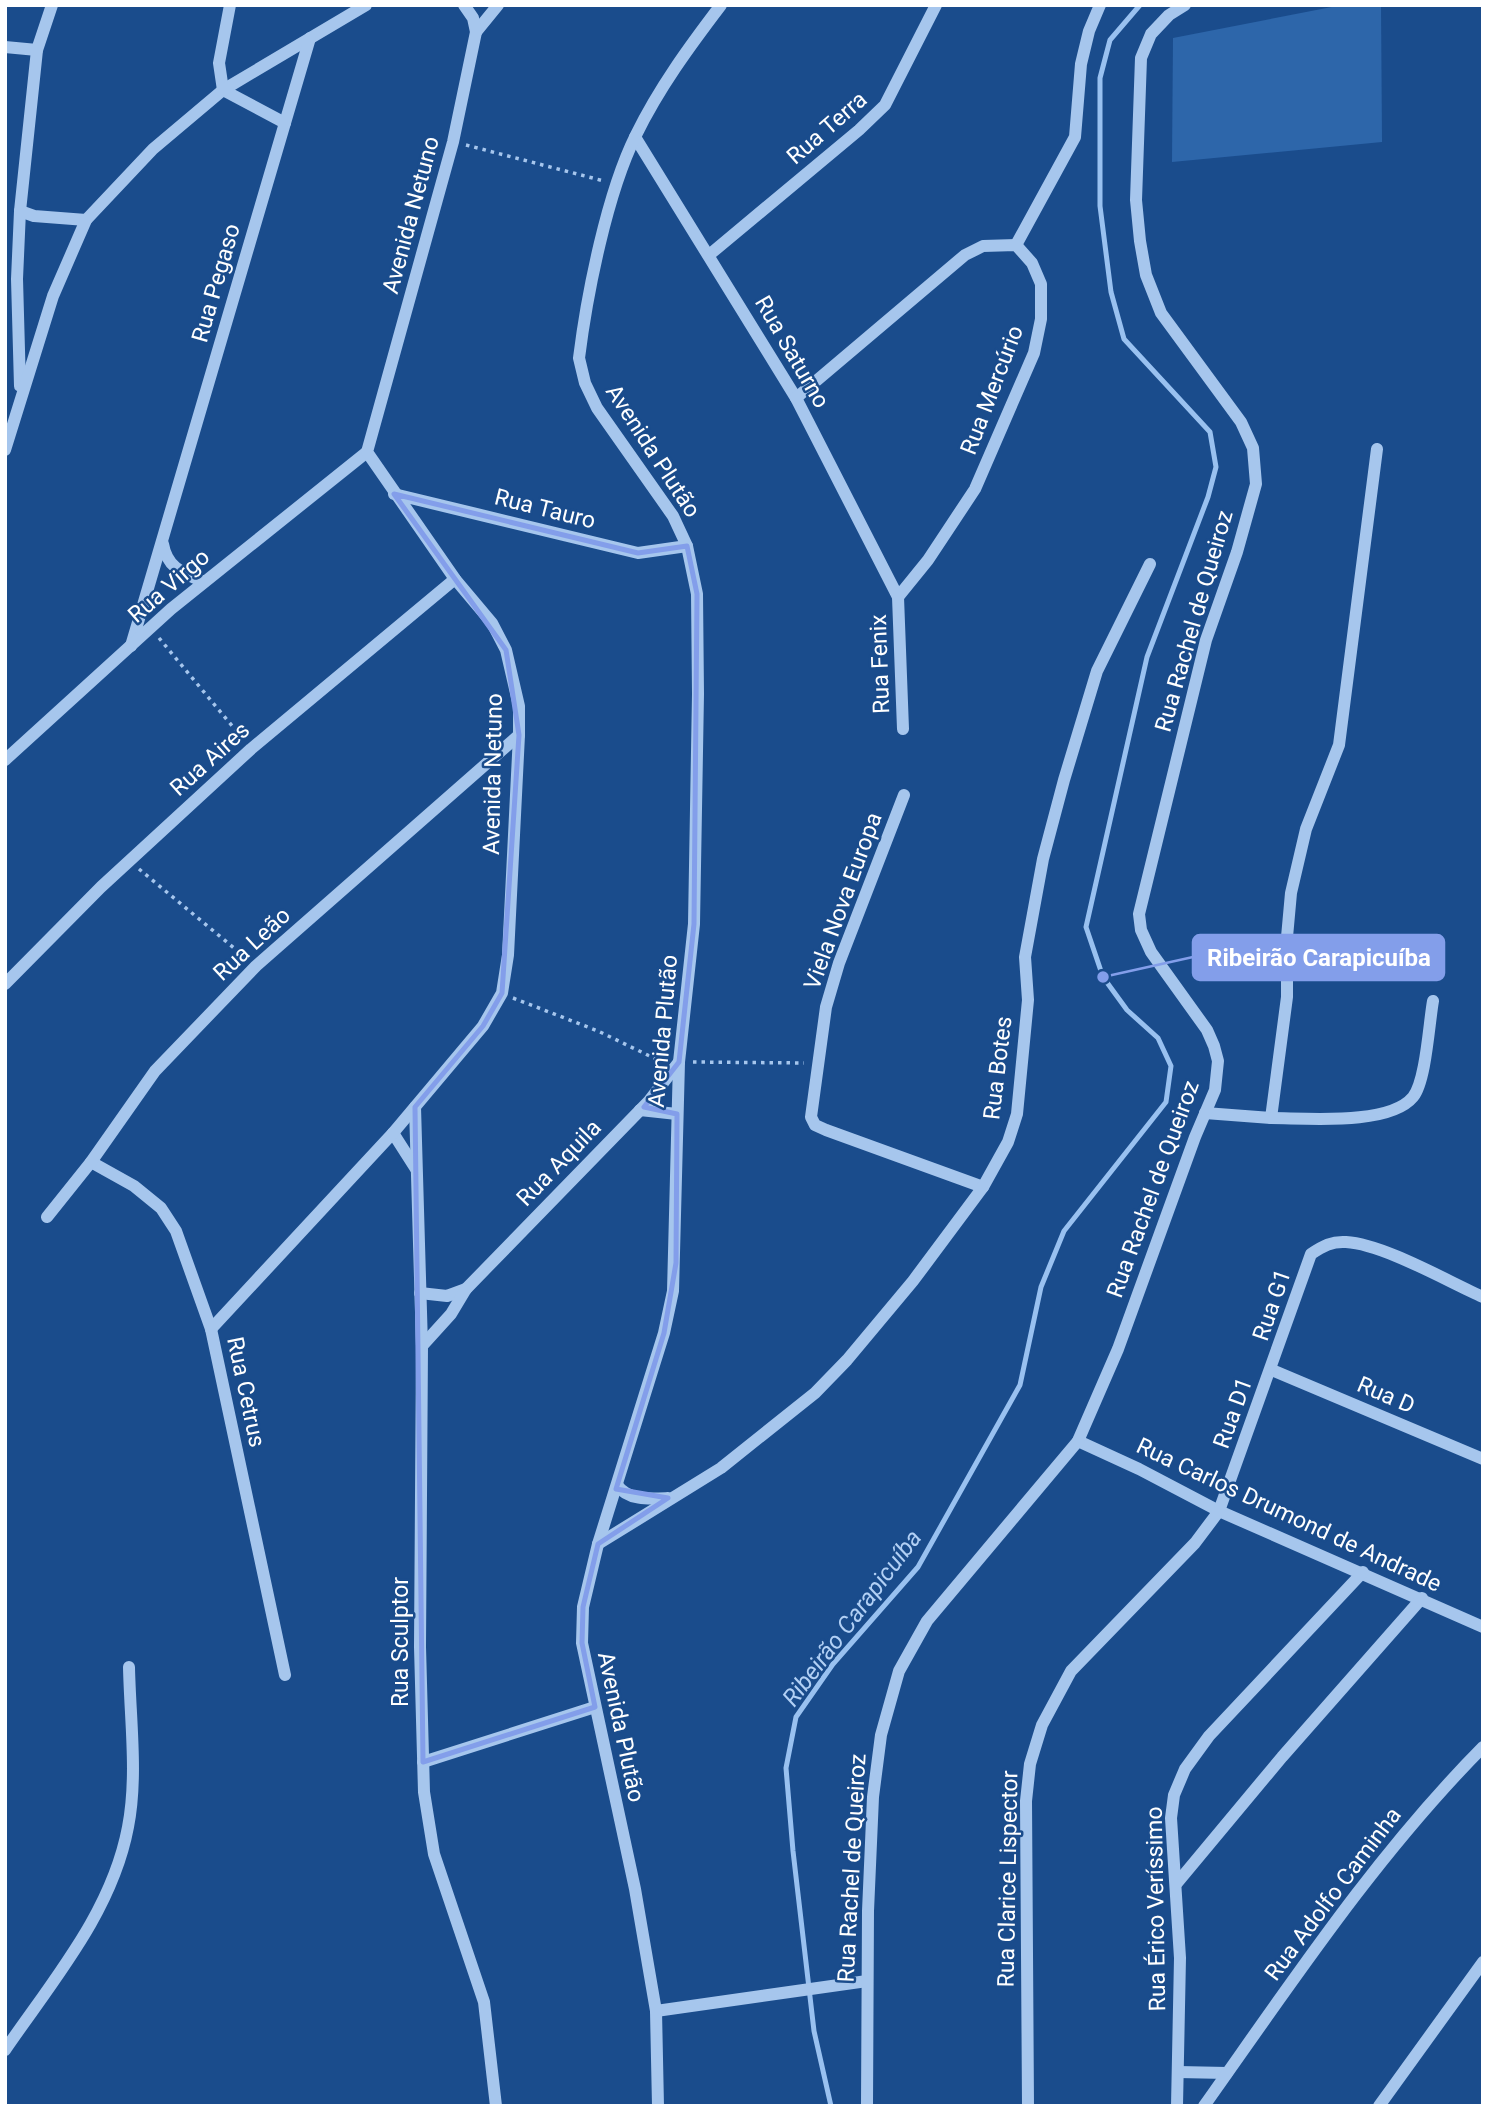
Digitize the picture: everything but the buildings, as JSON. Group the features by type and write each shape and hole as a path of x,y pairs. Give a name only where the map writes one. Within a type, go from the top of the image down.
{"street":[{"path":"20,397 17,279 20,211 37,50 51,5"},
{"path":"223,90 219,63 230,5"},
{"path":"5,450 53,296 86,220 153,149 223,90 272,58 366,5"},
{"path":"464,5 473,18 476,32"},
{"path":"476,32 498,5"},
{"name":"Avenida Plutão","path":"658,2106 656,2011 635,1889 582,1643 583,1607 598,1544 664,1333 673,1291 679,1062 694,924 697,594 687,546 673,516 597,408 585,383 579,358 616,185 635,136 674,66 720,5"},
{"name":"Rua Terra","path":"709,255 859,130 885,105 936,5"},
{"path":"796,398 965,255 983,246 1016,245 1075,137 1081,64 1089,31 1100,5"},
{"name":"Rua Rachel de Queiroz","path":"867,2106 867,1981 873,1797 881,1735 899,1671 927,1621 1078,1441 1118,1349 1215,1090 1218,1061 1213,1046 1206,1030 1151,952 1141,930 1139,914 1206,640 1237,552 1256,484 1253,447 1241,422 1161,313 1146,275 1140,241 1136,200 1141,58 1151,34 1169,15 1185,5"},
{"name":"Avenida Netuno","path":"211,1329 393,1133 483,1026 502,993 509,955 519,735 519,706 506,650 492,623 455,579 367,452 453,142 476,32"},
{"name":"Rua Pegaso","path":"131,646 310,38"},
{"path":"5,47 37,50"},
{"path":"223,90 285,123"},
{"name":"Rua Saturno","path":"635,136 796,398 898,597"},
{"path":"20,211 34,216 86,220"},
{"name":"Rua Mercúrio","path":"898,597 928,560 975,489 1034,353 1041,319 1041,284 1032,262 1016,245"},
{"path":"1271,1118 1287,997 1287,937 1291,893 1306,829 1339,745 1377,449"},
{"name":"Rua Virgo","path":"5,760 204,582 367,452"},
{"name":"Rua Tauro","path":"394,494 638,553 687,546"},
{"path":"162,540 165,557 174,569 204,582"},
{"name":"Rua Botes","path":"598,1544 668,1498 721,1468 815,1394 913,1281 983,1186 1008,1142 1017,1114 1028,1000 1025,957 1043,859 1097,671 1150,564"},
{"name":"Rua Aires","path":"5,984 130,860 251,749 455,579"},
{"name":"Rua Fenix","path":"898,597 903,729"},
{"name":"Rua Leão","path":"47,1217 92,1162 155,1071 256,966 519,735"},
{"name":"Viela Nova Europa","path":"904,795 839,963 826,1007 811,1117 815,1125 983,1186"},
{"path":"1205,1113 1271,1118 1342,1119 1395,1110 1414,1096 1421,1077 1433,1001"},
{"name":"Rua Aquila","path":"422,1346 451,1314 466,1289 640,1110 679,1062"},
{"name":"Rua Sculptor","path":"415,1107 418,1135 416,1169 422,1346 422,1762 434,1854 484,2002 496,2106"},
{"path":"640,1110 677,1114"},
{"path":"393,1133 416,1169"},
{"name":"Rua Cetrus","path":"92,1162 134,1186 161,1208 176,1231 211,1329 285,1675"},
{"name":"Rua G1","path":"1272,1370 1311,1254 1327,1244 1346,1242 1367,1246 1483,1297"},
{"path":"420,1293 447,1296 466,1289"},
{"name":"Rua D","path":"1272,1370 1483,1459"},
{"name":"Rua D1","path":"1219,1511 1272,1370"},
{"name":"Rua Carlos Drumond de Andrade","path":"1078,1441 1219,1511 1483,1627"},
{"path":"617,1485 622,1492 634,1497 668,1498"},
{"name":"Rua Clarice Lispector","path":"1028,2106 1026,1801 1030,1764 1042,1725 1071,1671 1195,1543 1219,1511"},
{"name":"Rua Érico Veríssimo","path":"1177,2106 1180,1958 1171,1818 1174,1795 1185,1769 1209,1736 1363,1572"},
{"path":"1177,1883 1282,1756 1422,1598"},
{"path":"5,2050 104,1904 120,1864 129,1825 132,1791 129,1667"},
{"path":"422,1762 595,1707"},
{"name":"Rua Adolfo Caminha","path":"1204,2106 1382,1858 1437,1793 1483,1747"},
{"path":"1379,2106 1483,1962"},
{"path":"656,2011 867,1981"},
{"path":"1178,2072 1227,2073"}],"path":[{"path":"453,142 616,185"},
{"path":"151,628 251,749"},
{"path":"130,860 256,966"},
{"path":"502,993 598,1031 659,1060 817,1063"}],"highlighted area":[{"path":"394,494 638,553 687,546 697,594 694,924 679,1062 644,1107 677,1114 676,1263 664,1333 616,1489 668,1498 598,1544 583,1607 582,1643 595,1707 423,1762 415,1107 483,1026 502,993 519,735 506,650"}],"shaded area":[{"path":"1342,5 1381,5 1382,142 1172,162 1173,38"}],"waterway":[{"name":"Ribeirão Carapicuíba","path":"831,2106 814,2031 793,1851 786,1768 796,1717 833,1664 918,1567 1020,1385 1041,1287 1064,1231 1166,1102 1171,1066 1158,1038 1127,1010 1103,977 1086,927 1147,657 1208,497 1216,467 1210,432 1124,339 1111,292 1100,206 1100,78 1110,40 1140,5"}],"place":[{"name":"Ribeirão Carapicuíba","path":"1103,977"}]}
